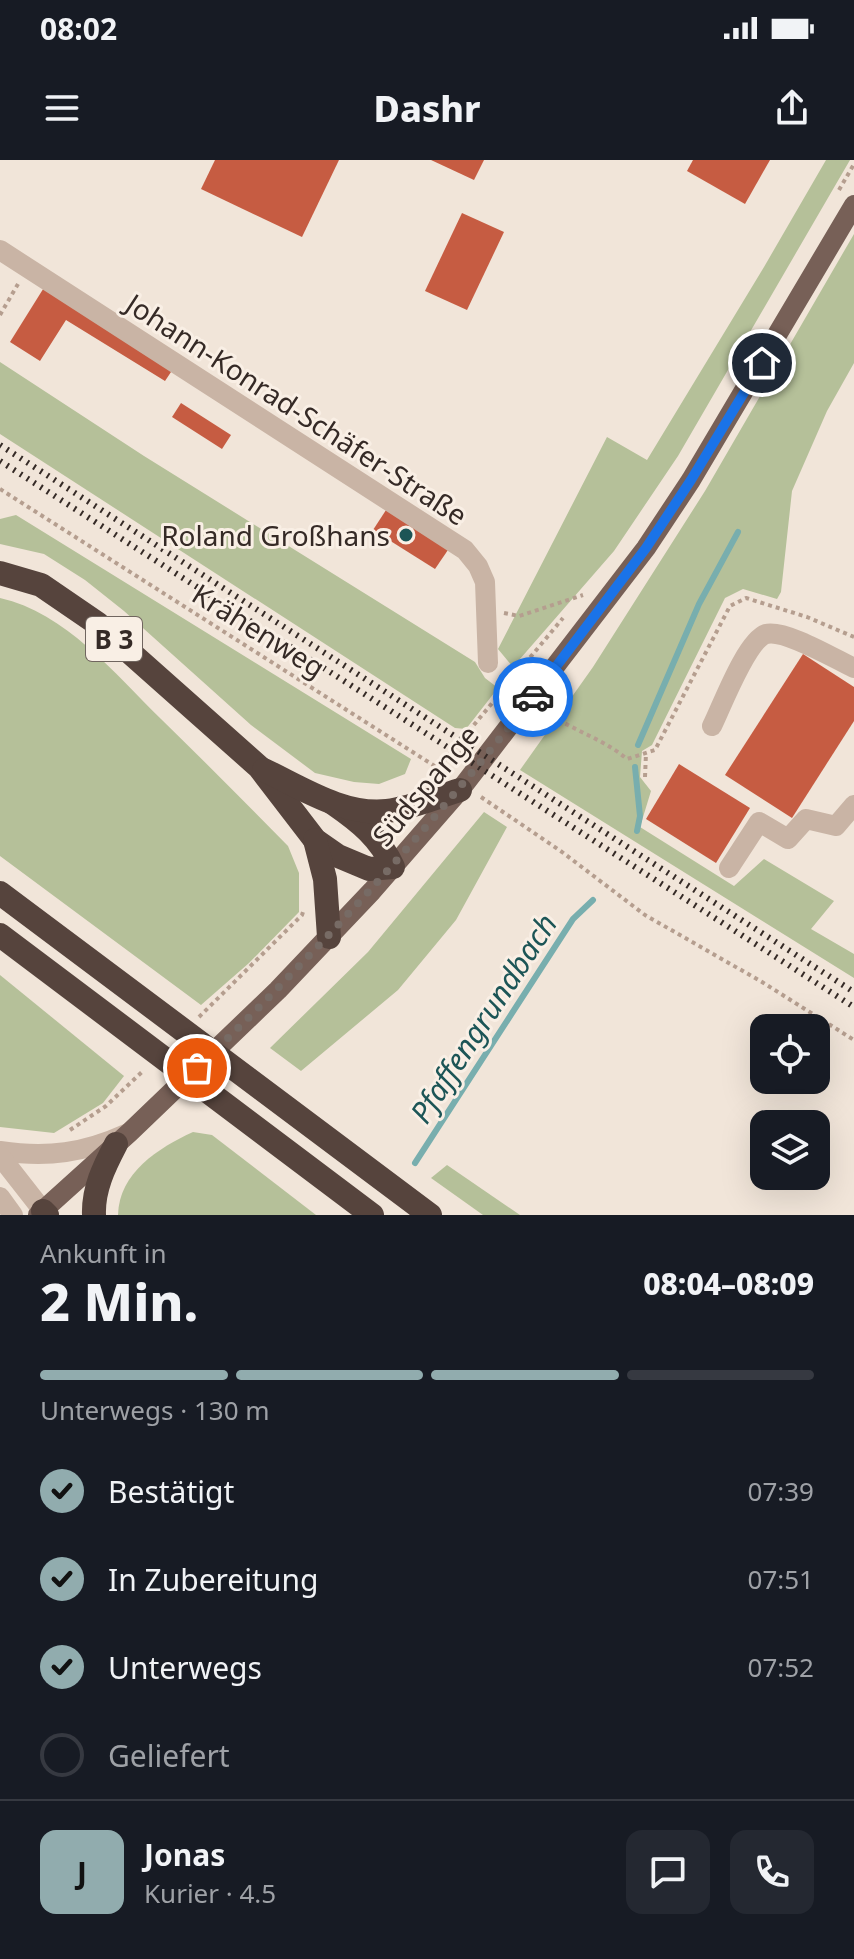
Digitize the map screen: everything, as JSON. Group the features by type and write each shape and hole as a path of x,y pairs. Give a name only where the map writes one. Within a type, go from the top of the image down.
{"highway":[{"name":"B 3","path":"0,573 41,585 81,610 259,767 315,840 369,869 393,867 386,850 374,835 334,804 259,767"},
{"name":"B 3","path":"334,804 362,811 387,811 462,787"},
{"name":"B 3","path":"315,840 325,879 329,937"},
{"path":"0,893 430,1215"},
{"path":"0,935 372,1215"},
{"path":"94,1215 101,1173 128,1134"}],"main road":[{"name":"Südspange","path":"43,1214 278,990 393,867 462,787 622,583 691,480 854,205"}],"street":[{"name":"Johann-Konrad-Schäfer-Straße","path":"0,250 465,550 478,566 485,582 488,663"},
{"path":"712,726 756,640 768,633 784,635 854,668"},
{"path":"729,868 759,822 788,839 806,819 836,826 854,805"},
{"path":"0,1154 31,1156 63,1153 128,1134"},
{"path":"0,1154 43,1214"},
{"path":"0,1197 13,1215"}],"path":[{"path":"0,315 27,268"},
{"name":"Krähenweg","path":"0,489 462,787 496,805 645,915 762,982 854,1040"},
{"path":"509,616 519,616 571,600"},
{"path":"436,771 555,629"},
{"path":"488,663 514,688"},
{"path":"538,705 562,723 602,741 627,759"},
{"path":"645,777 646,753"}],"green space":[{"path":"826,160 850,160 678,456 614,551 513,667 498,649 607,437 647,460"},
{"path":"854,234 854,363 827,411 792,491 781,592 777,599 743,589 725,598 652,745 642,751 640,777 651,791 640,827 734,886 764,859 834,901 811,929 854,954 854,978 520,770 593,667 705,491"},
{"path":"0,362 144,456 475,662 485,678 498,688 466,729 455,728 0,434"},
{"path":"16,515 411,759 405,774 379,784 315,773 251,725 85,580 44,554 0,544 0,519"},
{"path":"0,598 46,617 88,647 288,846 299,873 299,912 249,963 201,1005 0,856"},
{"path":"484,812 507,827 456,920 398,990 301,1071 270,1048 368,952"},
{"path":"0,975 124,1076 103,1103 54,1133 0,1127"},
{"path":"193,1132 212,1135 316,1215 118,1215 120,1200 133,1174 154,1154"},
{"path":"447,1165 520,1215 483,1215 431,1178"}],"building":[{"path":"215,160 339,160 302,237 201,189"},
{"path":"431,160 484,160 474,180"},
{"path":"693,160 770,160 745,204 687,171"},
{"path":"462,213 504,232 467,310 425,291"},
{"path":"45,286 175,366 165,381 66,320 40,361 10,342"},
{"path":"181,403 231,435 222,449 172,417"},
{"name":"Roland Großhans","path":"388,507 450,547 435,569 373,530"},
{"path":"803,654 854,687 854,721 792,818 725,775"},
{"path":"679,764 750,808 716,863 646,819"}],"waterway":[{"name":"Pfaffengrundbach","path":"638,745 699,604 738,532"},
{"name":"Pfaffengrundbach","path":"635,767 640,816 637,831"},
{"name":"Pfaffengrundbach","path":"415,1163 573,919 593,900"}],"railway":[{"path":"0,445 854,992"},
{"path":"0,461 854,1007"}],"way so far":[{"path":"197,1068 278,990 372,891 460,790 533,697"}],"place":[{"name":"Roland Großhans","path":"406,535"}],"route":[{"path":"533,697 646,548 762,363"}]}
